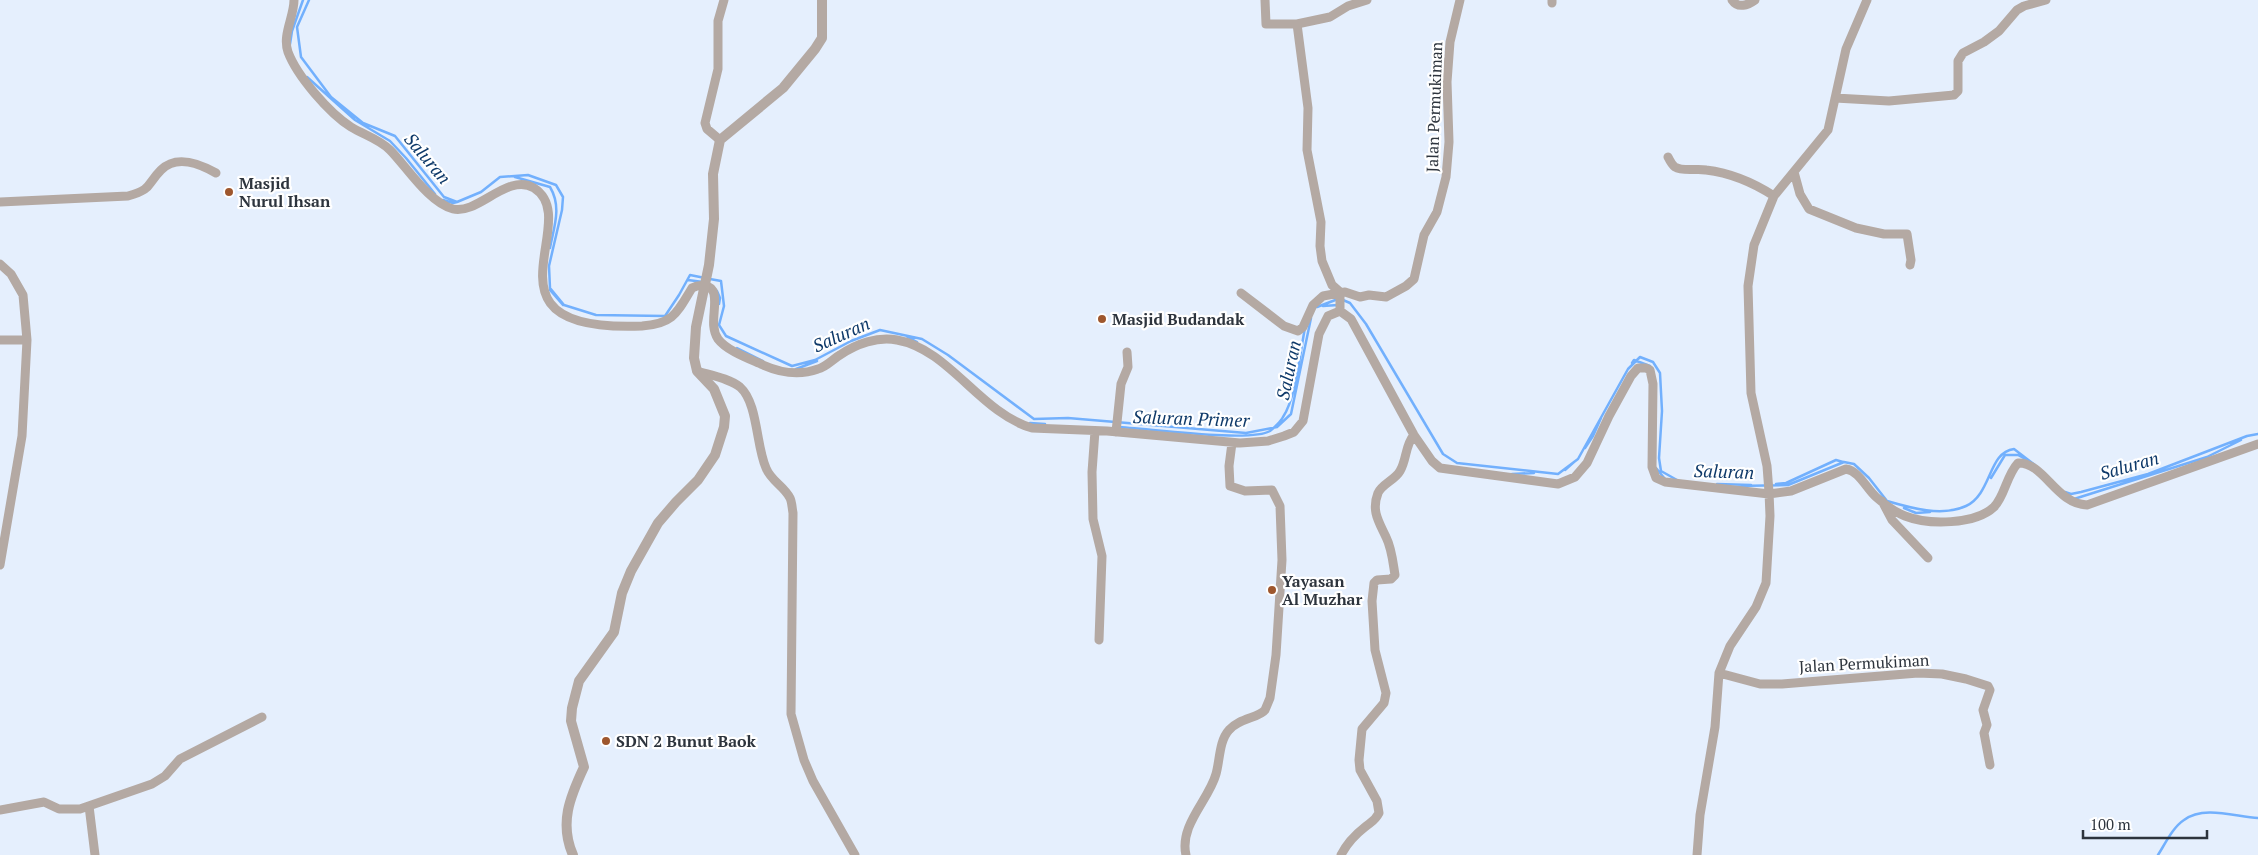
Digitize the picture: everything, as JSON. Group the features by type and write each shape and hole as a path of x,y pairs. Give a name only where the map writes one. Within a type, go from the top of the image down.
{"street":[{"path":"294,0 287,35 287,48 292,62 327,106 351,127 390,150 420,186 454,210 464,209 517,184 530,186 539,192 545,203 548,218 548,233 542,267 543,280 556,310 568,318 584,323 604,325 659,324 673,318 692,288 705,284"},
{"path":"720,140 707,129 705,123 718,69 718,21 724,0"},
{"path":"573,855 567,842 566,813 571,795 584,767 571,721 580,681 614,632 622,593 631,571 658,523 698,480 715,455 724,427 725,416 714,389 697,371 694,358 696,327 709,265 714,219 713,174 720,140 783,88 815,49 822,38 822,0"},
{"path":"1266,0 1266,24 1297,24 1330,17 1348,6 1367,0"},
{"name":"Jalan Permukiman","path":"1340,294 1351,293 1360,297 1369,295 1386,296 1406,286 1414,279 1424,235 1437,212 1446,177 1448,142 1447,82 1450,42 1460,0"},
{"path":"1732,0 1736,4 1744,5 1755,0"},
{"path":"1697,855 1700,815 1715,727 1719,672 1730,646 1756,607 1766,583 1770,516 1767,466 1751,393 1748,286 1754,244 1774,196 1828,130 1846,49 1867,0"},
{"path":"1835,98 1889,101 1954,95 1958,91 1958,61 1962,53 1984,42 1999,31 2017,10 2046,0"},
{"path":"1297,24 1308,108 1307,150 1321,222 1320,246 1322,262 1332,285 1340,294 1341,309 1356,327 1414,435 1432,461 1440,468 1558,484 1575,478 1587,463 1609,416 1631,376 1638,368 1644,367 1650,370 1653,384 1652,467 1656,478 1665,482 1769,493 1791,491 1846,469 1853,471 1882,501 1904,516 1919,519 1950,522 1981,515 1994,506 2012,469 2018,464 2025,463 2030,465 2071,502 2088,505 2258,444"},
{"path":"1668,158 1675,166 1681,169 1707,170 1743,179 1774,196"},
{"path":"0,202 128,196 141,192 151,184 160,171 174,162 183,161 205,167 216,173"},
{"path":"1794,172 1803,202 1809,208 1856,228 1884,234 1908,234 1912,260 1910,265"},
{"path":"0,264 11,274 23,295 27,340 22,436 0,565"},
{"path":"705,284 714,294 714,328 719,340 776,371 792,374 819,369 844,352 863,344 883,339 904,341 932,355 989,404 1022,425 1032,428 1116,430 1232,442 1268,442 1294,432 1303,421 1318,334 1328,316 1341,309"},
{"path":"1241,293 1284,326 1298,331 1303,327 1310,311 1318,300 1328,294 1340,294"},
{"path":"0,340 27,340"},
{"path":"1116,430 1121,384 1128,367 1127,352"},
{"path":"697,371 740,387 749,399 766,468 772,480 784,489 790,498 793,513 791,714 812,781 855,855"},
{"path":"1096,431 1092,472 1093,519 1102,556 1099,640"},
{"path":"1342,855 1364,827 1374,822 1379,814 1377,801 1360,770 1359,760 1362,729 1384,703 1386,693 1383,672 1375,650 1372,601 1374,583 1377,580 1391,579 1395,575 1391,551 1386,537 1378,524 1375,510 1378,492 1394,479 1401,470 1408,442 1414,435"},
{"path":"1186,855 1186,839 1194,817 1212,788 1223,739 1228,731 1240,721 1265,710 1270,698 1276,655 1282,560 1280,506 1272,490 1245,491 1228,484 1232,442"},
{"path":"1882,501 1892,520 1928,558"},
{"name":"Jalan Permukiman","path":"1719,672 1760,684 1782,684 1836,678 1866,678 1918,673 1942,674 1988,686 1990,690 1982,710 1987,726 1984,733 1990,765"},
{"path":"0,810 39,802 71,810 89,806 152,784 165,776 180,759 262,717"},
{"path":"89,806 95,855"}],"waterway":[{"name":"Saluran","path":"290,44 292,31 303,0"},
{"name":"Saluran","path":"309,0 297,27 301,57 331,97 363,123 395,136 444,197 457,202 481,192 500,177 528,175 556,185 563,197 562,210 549,266 550,288 564,305 596,315 665,316 690,275 705,278"},
{"name":"Saluran","path":"307,77 355,120 390,141 435,194"},
{"name":"Saluran Primer","path":"515,177 550,187 554,195 556,202 555,225 550,248"},
{"name":"Saluran","path":"443,200 453,203 457,202"},
{"name":"Saluran","path":"710,279 721,281 724,306 719,325 726,336 792,366 815,360 851,341 880,330 922,339 948,355 1034,419 1068,418 1246,433 1277,427 1291,414 1311,318"},
{"name":"Saluran Primer","path":"688,280 703,282"},
{"name":"Saluran","path":"550,290 563,305"},
{"name":"Saluran","path":"717,291 720,298 719,304"},
{"name":"Saluran","path":"1317,307 1338,299"},
{"name":"Saluran","path":"1343,300 1350,303 1366,324 1443,454 1457,463 1558,474 1578,459 1628,369 1640,357 1653,362 1660,373 1662,411 1659,458 1661,471 1677,480"},
{"name":"Saluran","path":"1323,306 1338,305"},
{"name":"Saluran","path":"1117,427 1242,436 1270,431 1282,419 1291,398 1305,328"},
{"name":"Saluran","path":"906,336 917,342"},
{"name":"Saluran Primer","path":"737,348 763,361"},
{"name":"Saluran Primer","path":"1632,363 1634,360 1650,366"},
{"name":"Saluran","path":"796,369 817,361"},
{"name":"Saluran","path":"1585,448 1601,418"},
{"name":"Saluran Primer","path":"1030,423 1045,424"},
{"name":"Saluran","path":"2065,492 2071,494 2081,492 2148,474 2247,436 2258,434"},
{"name":"Saluran","path":"2074,499 2207,457 2241,440"},
{"name":"Saluran","path":"1735,486 1788,485 1844,462 1854,464 1869,478 1887,501 1926,510 1947,511 1966,506 1974,500 1981,492 1999,457 2006,452 2014,449 2035,465"},
{"name":"Saluran","path":"1991,478 2005,455 2018,455 2029,461"},
{"name":"Saluran","path":"1776,484 1786,483 1836,460 1843,462"},
{"name":"Saluran","path":"1565,470 1574,462"},
{"name":"Saluran","path":"1656,468 1665,479"},
{"name":"Saluran","path":"1512,474 1534,473"},
{"name":"Saluran","path":"1717,484 1751,485"},
{"name":"Saluran Primer","path":"1904,508 1916,513 1930,512"},
{"path":"2158,855 2176,827 2192,816 2201,813 2220,813 2258,818"}],"place":[{"name":"Masjid Nurul Ihsan","path":"229,192"},
{"name":"Masjid Budandak","path":"1102,319"},
{"name":"Yayasan Al Muzhar","path":"1272,590"},
{"name":"SDN 2 Bunut Baok","path":"606,741"}]}
